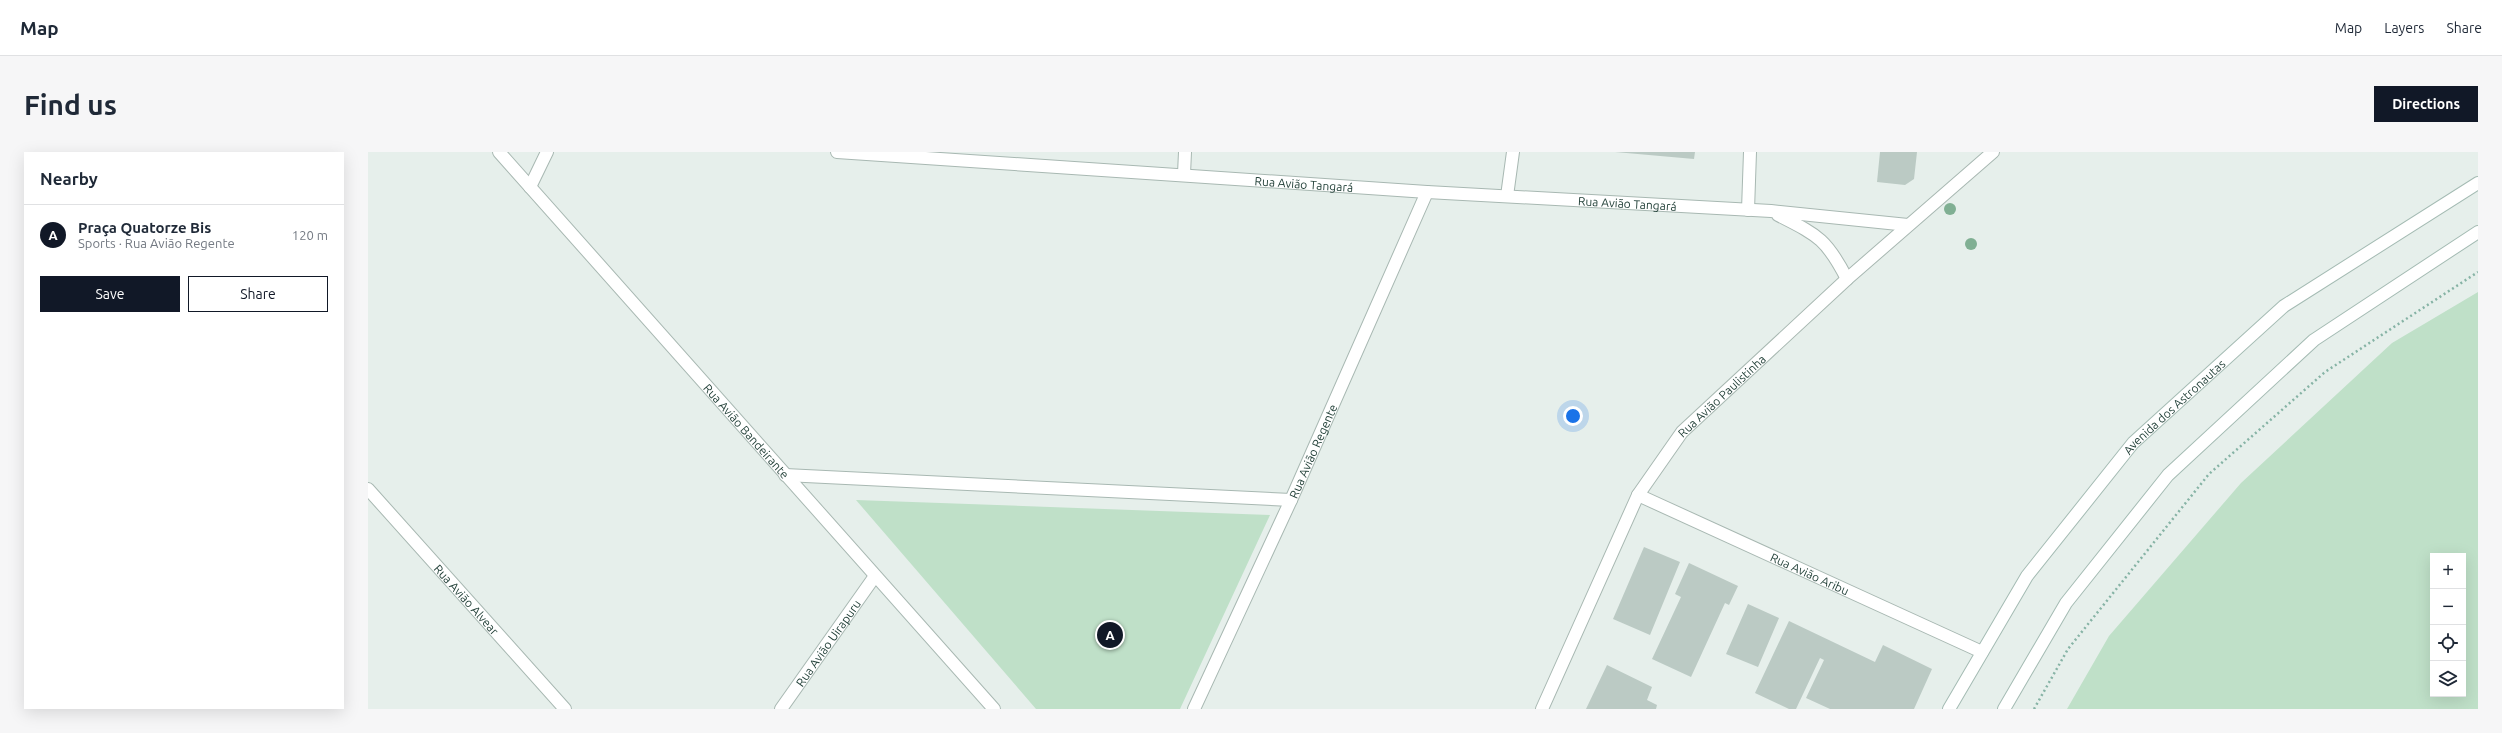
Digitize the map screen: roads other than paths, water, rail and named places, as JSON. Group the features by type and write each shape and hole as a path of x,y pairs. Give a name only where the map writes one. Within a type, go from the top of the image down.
{"street":[{"name":"Rua Avião Bandeirante","path":"499,152 994,709"},
{"path":"530,187 547,152"},
{"name":"Rua Avião Tangará","path":"837,152 1184,174 1427,192 1771,211 1908,225"},
{"path":"1184,174 1185,152"},
{"path":"1507,196 1513,152"},
{"path":"1748,210 1750,152"},
{"name":"Rua Avião Paulistinha","path":"1542,709 1638,495 1682,432 1846,279 1993,152"},
{"name":"Avenida dos Astronautas","path":"1949,709 2027,576 2133,443 2284,306 2478,183"},
{"name":"Rua Avião Regente","path":"1194,709 1291,500 1427,192"},
{"name":"Rua Avião Tangará","path":"1771,211 1815,234 1832,252 1846,279"},
{"path":"2004,709 2066,603 2168,475 2314,340 2478,232"},
{"path":"785,474 1291,500"},
{"name":"Rua Avião Alvear","path":"368,489 565,709"},
{"name":"Rua Avião Aribu","path":"1638,495 1982,652"},
{"name":"Rua Avião Uirapuru","path":"781,709 876,576"}],"place":[{"name":"Praça Quatorze Bis","path":"1110,635"}]}
